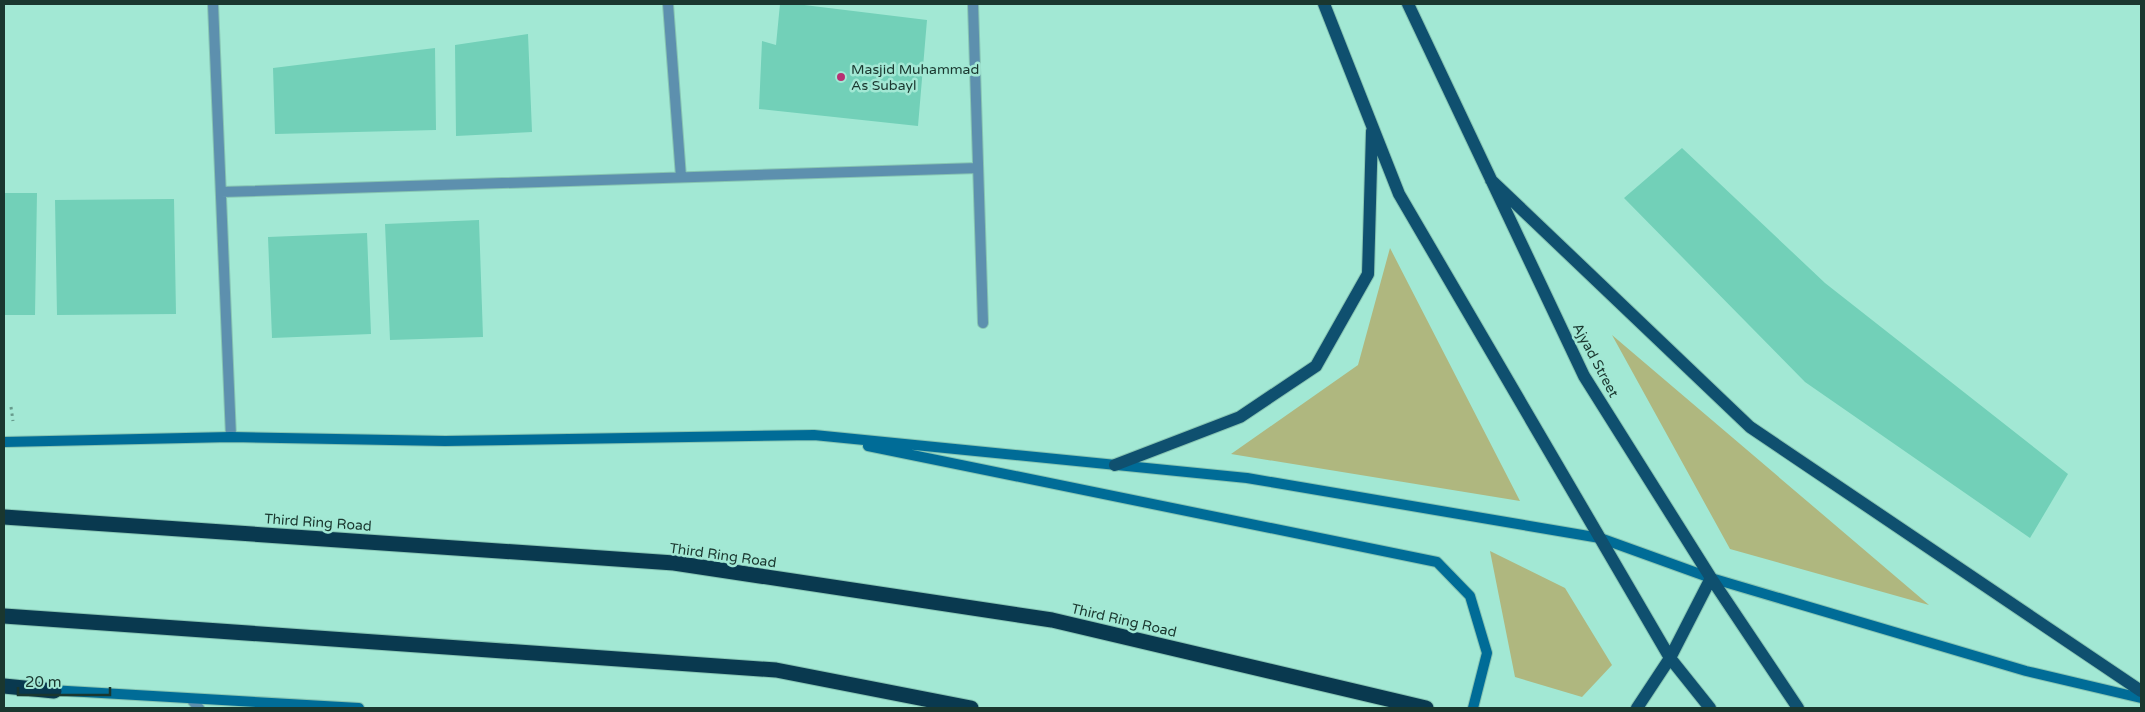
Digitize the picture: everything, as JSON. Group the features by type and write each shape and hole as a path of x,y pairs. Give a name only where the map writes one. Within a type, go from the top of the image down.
{"highway":[{"name":"Third Ring Road","path":"4,517 674,563 1052,620 1419,706"},
{"path":"4,616 776,670 971,708"},
{"path":"4,687 54,691"}],"main road":[{"path":"1324,4 1400,194 1670,658 1710,708"},
{"name":"Ajyad Street","path":"1408,4 1584,376 1711,578 1798,708"},
{"path":"1115,465 1240,417 1316,366 1368,274 1372,126"},
{"path":"1491,180 1750,427 2141,692"},
{"path":"814,435 1437,562 1470,596 1487,653 1474,708"},
{"path":"4,442 232,437 445,441 814,435 1247,478 1600,538 1711,578 2026,671 2141,698"},
{"path":"1637,708 1670,658 1711,578"},
{"path":"54,691 359,708"}],"street":[{"path":"213,4 232,437"},
{"path":"668,4 681,177"},
{"path":"973,4 983,324"},
{"path":"221,192 978,168"},
{"path":"191,699 198,708"}],"green space":[{"path":"1390,248 1520,501 1231,454 1358,365"},
{"path":"1612,335 1929,605 1730,549"},
{"path":"1490,551 1565,588 1612,665 1582,697 1515,677"}],"building":[{"name":"Masjid Muhammad As Subayl","path":"780,4 796,4 927,20 918,126 759,109 762,41 776,45"},
{"path":"528,34 532,132 456,136 455,45"},
{"path":"435,48 436,130 275,134 273,68"},
{"path":"1682,148 1825,283 2068,474 2030,538 1805,382 1624,198"},
{"path":"4,193 37,193 35,315 4,315"},
{"path":"174,199 176,314 57,315 55,200"},
{"path":"479,220 483,337 390,340 385,224"},
{"path":"367,233 371,334 272,338 268,237"}],"place":[{"name":"Masjid Muhammad As Subayl","path":"841,77"}]}
